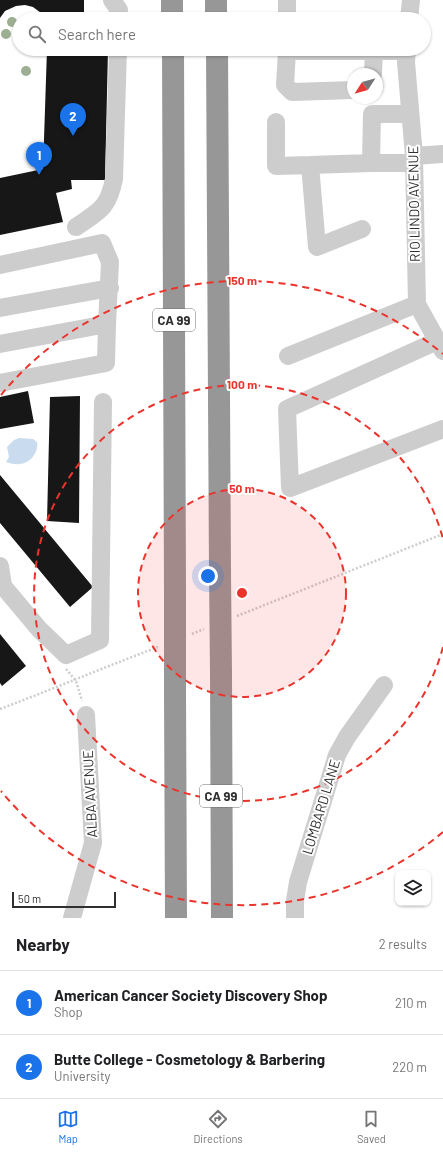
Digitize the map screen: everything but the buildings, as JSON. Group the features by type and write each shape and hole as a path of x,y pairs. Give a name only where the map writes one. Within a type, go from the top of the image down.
{"highway":[{"path":"172,0 172,12"},
{"path":"216,0 216,12"},
{"name":"CA 99","path":"172,56 176,918"},
{"name":"CA 99","path":"216,56 222,918"},
{"path":"169,918 176,877"}],"street":[{"path":"112,0 119,12"},
{"path":"287,0 287,12"},
{"path":"410,12 411,0"},
{"path":"76,227 103,209 111,195 114,180 118,56"},
{"path":"287,56 285,85 292,92 347,90"},
{"path":"373,68 374,56"},
{"name":"RIO LINDO AVENUE","path":"407,56 414,159 417,304 440,347"},
{"path":"372,163 372,114 410,114"},
{"path":"276,122 276,166 372,163 414,159 443,154"},
{"path":"310,165 317,247 362,229"},
{"path":"0,265 102,243 110,262 106,363 0,383"},
{"path":"0,308 110,288"},
{"path":"288,356 417,304"},
{"path":"0,344 107,324"},
{"path":"440,347 287,409 290,488 443,429"},
{"path":"0,566 3,586 40,629 66,655 100,640 103,402"},
{"name":"LOMBARD LANE","path":"295,918 297,886 332,765 347,737 384,685"},
{"name":"ALBA AVENUE","path":"72,918 93,843 86,715"}],"path":[{"path":"231,619 443,534"},
{"path":"188,635 209,627"},
{"path":"0,709 76,681 108,666 159,646"},
{"path":"76,681 86,715"}],"water":[{"path":"19,438 33,439 37,442 37,450 33,457 27,462 16,464 6,462 9,457 7,447 14,440"}],"place":[{"name":"Butte College - Cosmetology & Barbering","path":"73,136"},
{"name":"American Cancer Society Discovery Shop","path":"39,175"}]}
